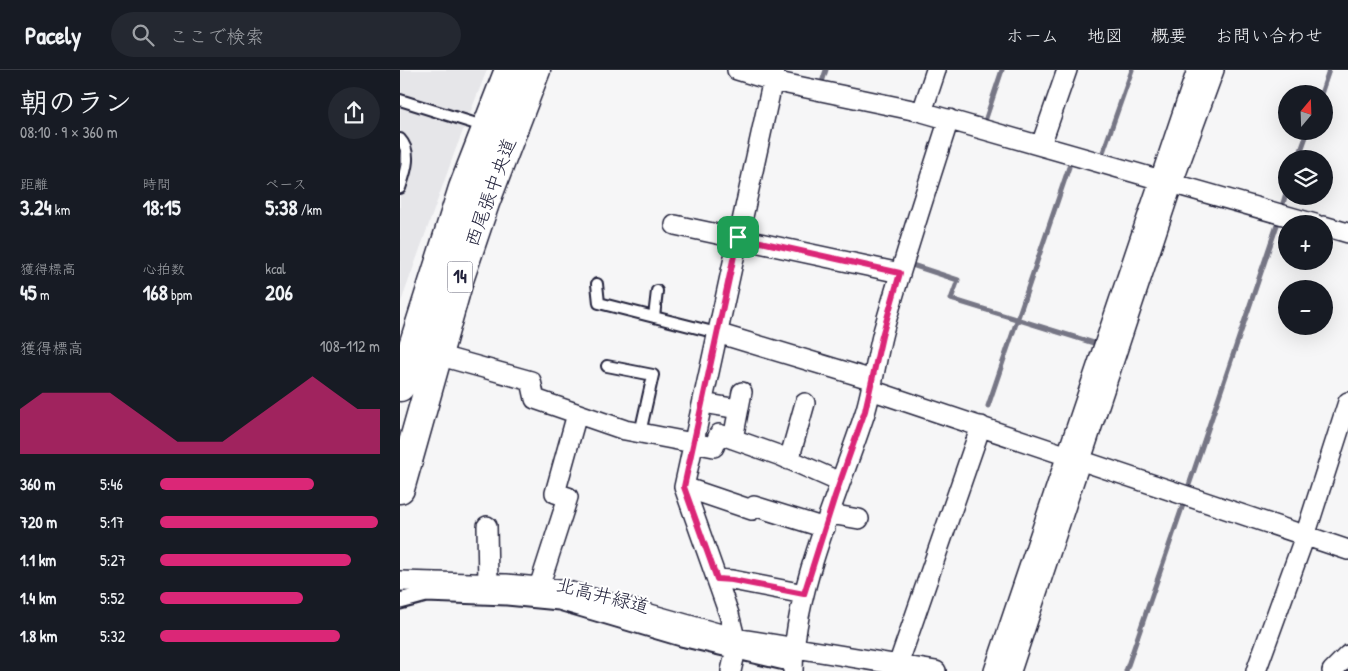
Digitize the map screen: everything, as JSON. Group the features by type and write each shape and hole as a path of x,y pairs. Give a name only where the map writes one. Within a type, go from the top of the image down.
{"main road":[{"name":"西尾張中央道","path":"400,489 416,349 463,188 509,70"},
{"name":"西尾張中央道","path":"400,386 485,203 536,70"}],"street":[{"path":"737,70 774,75 949,119 1285,215"},
{"path":"922,112 936,70"},
{"path":"1041,145 1067,70"},
{"path":"1011,671 1074,457 1166,180 1197,70"},
{"path":"1166,180 1214,70"},
{"path":"731,671 735,644 717,579 684,487 774,75"},
{"path":"793,661 804,594 872,385 882,336 900,273 949,119"},
{"path":"675,225 900,273"},
{"path":"1333,229 1348,233"},
{"path":"717,333 872,385 981,426 1348,550"},
{"path":"416,349 531,381 535,399 625,430 714,447 719,434 789,460 840,482"},
{"path":"703,403 740,400 733,439"},
{"path":"1256,671 1305,536 1348,402"},
{"path":"789,460 804,403"},
{"path":"539,587 568,497 554,493 578,414"},
{"path":"898,665 981,426"},
{"path":"994,671 1074,457"},
{"path":"684,487 752,510 754,506 827,521 859,519"},
{"path":"487,526 488,583"},
{"path":"717,579 732,580 804,594"},
{"path":"400,581 488,583 561,590 605,601 793,661 898,665 936,671"},
{"name":"北高井緑道","path":"400,601 426,594 507,597 558,602 681,638 735,644"},
{"path":"1332,671 1348,656"}],"lane":[{"path":"400,100 487,127"},
{"path":"400,139 403,142 408,163 400,188"},
{"path":"597,284 600,303 717,333"},
{"path":"654,317 656,290"},
{"path":"607,366 653,375 640,433"}],"shaded area":[{"path":"400,70 487,70 455,151 400,305"}],"waterway":[{"path":"822,82 826,70"},
{"path":"985,121 1002,70"},
{"path":"1102,155 1132,70"},
{"path":"1324,85 1329,70"},
{"path":"1301,150 1305,140"},
{"path":"988,406 1069,167"},
{"path":"1187,491 1277,225"},
{"path":"912,265 958,280 951,299 1097,344 1098,342"},
{"path":"1126,671 1184,502"}],"route":[{"path":"738,237 900,273 882,336 865,411 835,496 804,594 732,580 717,579 684,487 717,342 717,333 738,237"}]}
